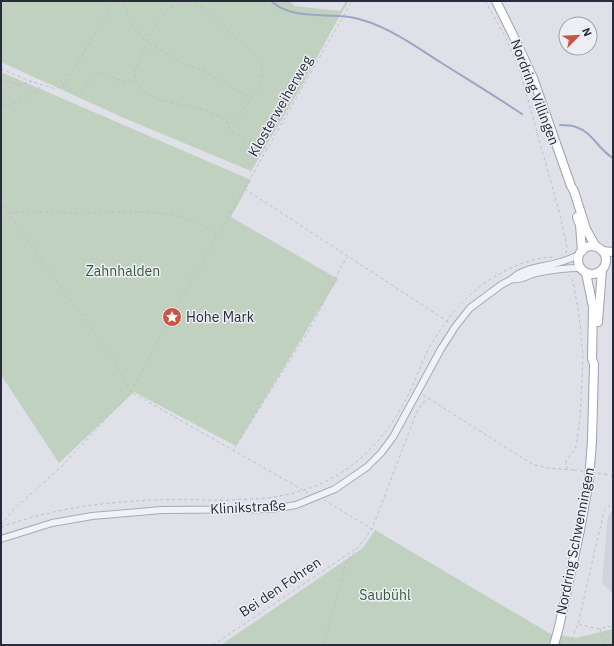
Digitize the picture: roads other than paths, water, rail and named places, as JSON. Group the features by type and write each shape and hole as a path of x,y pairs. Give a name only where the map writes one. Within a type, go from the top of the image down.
{"main road":[{"name":"Nordring Villingen","path":"496,1 533,78 574,191 586,229 599,249"},
{"name":"Nordring Villingen","path":"571,186 570,192 580,225 580,253"},
{"path":"613,252 588,247 580,253 578,260 583,270 594,274 613,262"},
{"path":"599,249 605,258 603,268"},
{"name":"Nordring Schwenningen","path":"594,364 597,360 603,268"},
{"name":"Nordring Schwenningen","path":"554,645 580,530 589,480 592,441 594,364 592,359 593,307 583,270"}],"street":[{"name":"Klinikstraße","path":"1,539 52,523 92,516 162,510 271,509 296,505 335,489 366,467 381,453 393,437 441,349 455,327 470,308 501,285 512,279 514,276 527,270 558,263 580,253"},
{"name":"Klinikstraße","path":"512,279 515,280 534,273 561,268 583,270"}],"waterway":[{"path":"271,1 279,7 289,11 309,15 350,17 386,29 408,41 522,114"},
{"path":"560,125 582,129 608,155 613,158"}],"place":[{"name":"Hohe Mark","path":"172,317"}],"park label":[{"name":"Zahnhalden","path":"123,271"},
{"name":"Saubühl","path":"385,595"}]}
